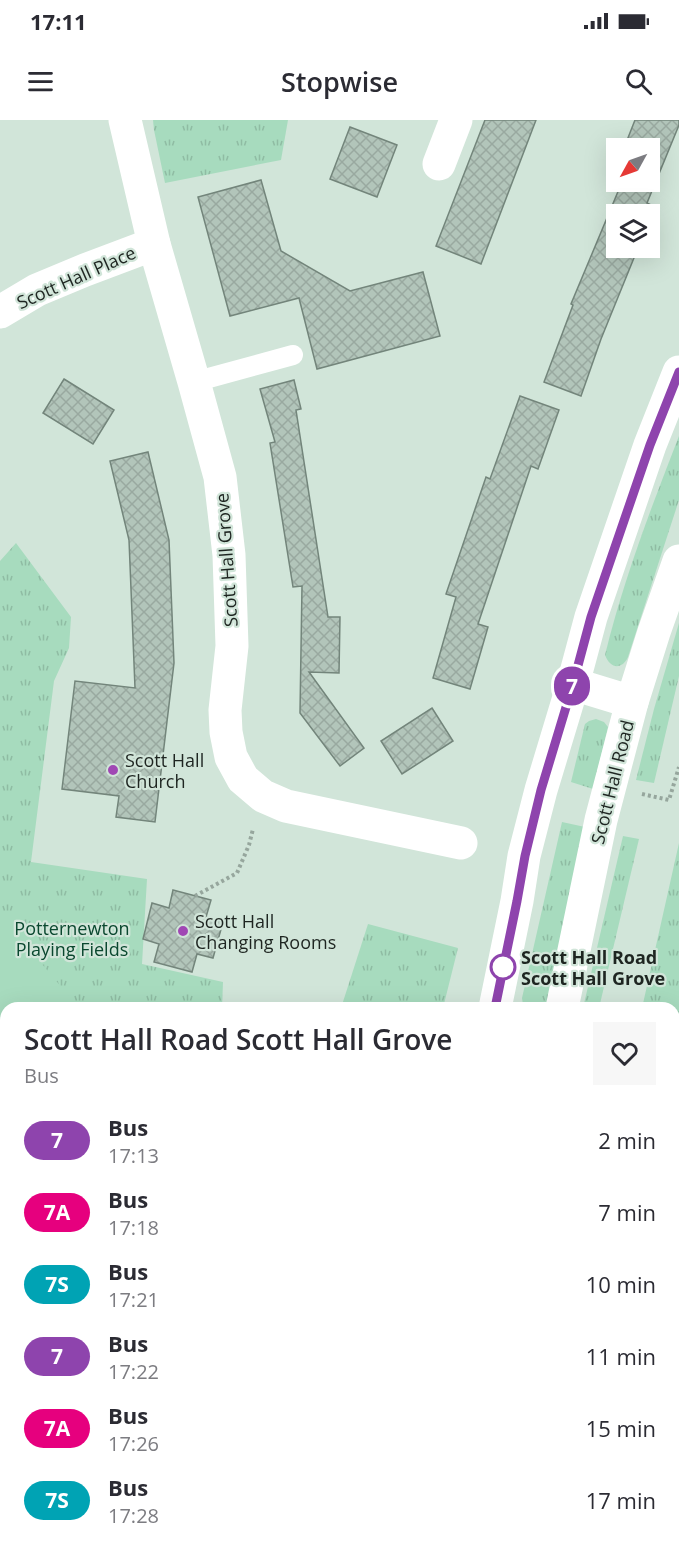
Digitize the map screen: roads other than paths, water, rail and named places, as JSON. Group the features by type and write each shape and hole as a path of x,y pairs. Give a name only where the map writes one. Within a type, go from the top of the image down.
{"main road":[{"name":"Scott Hall Grove","path":"125,120 154,244 195,382 220,477 229,555 232,646 225,710 231,757 243,779 263,796 286,806 461,843"},
{"path":"439,164 456,120"},
{"name":"Scott Hall Place","path":"0,312 38,290 154,244"},
{"path":"496,1002 525,856 541,790 591,617 650,445 679,372"},
{"name":"Scott Hall Road","path":"563,1002 601,820 632,702 679,561"},
{"path":"573,684 632,702"}],"lane":[{"path":"195,382 292,355"}],"place":[{"name":"Scott Hall Church","path":"113,770"},
{"name":"Scott Hall Changing Rooms","path":"183,931"},
{"name":"Scott Hall Road Scott Hall Grove","path":"503,967"}],"park label":[{"name":"Potternewton Playing Fields","path":"72,938"}]}
